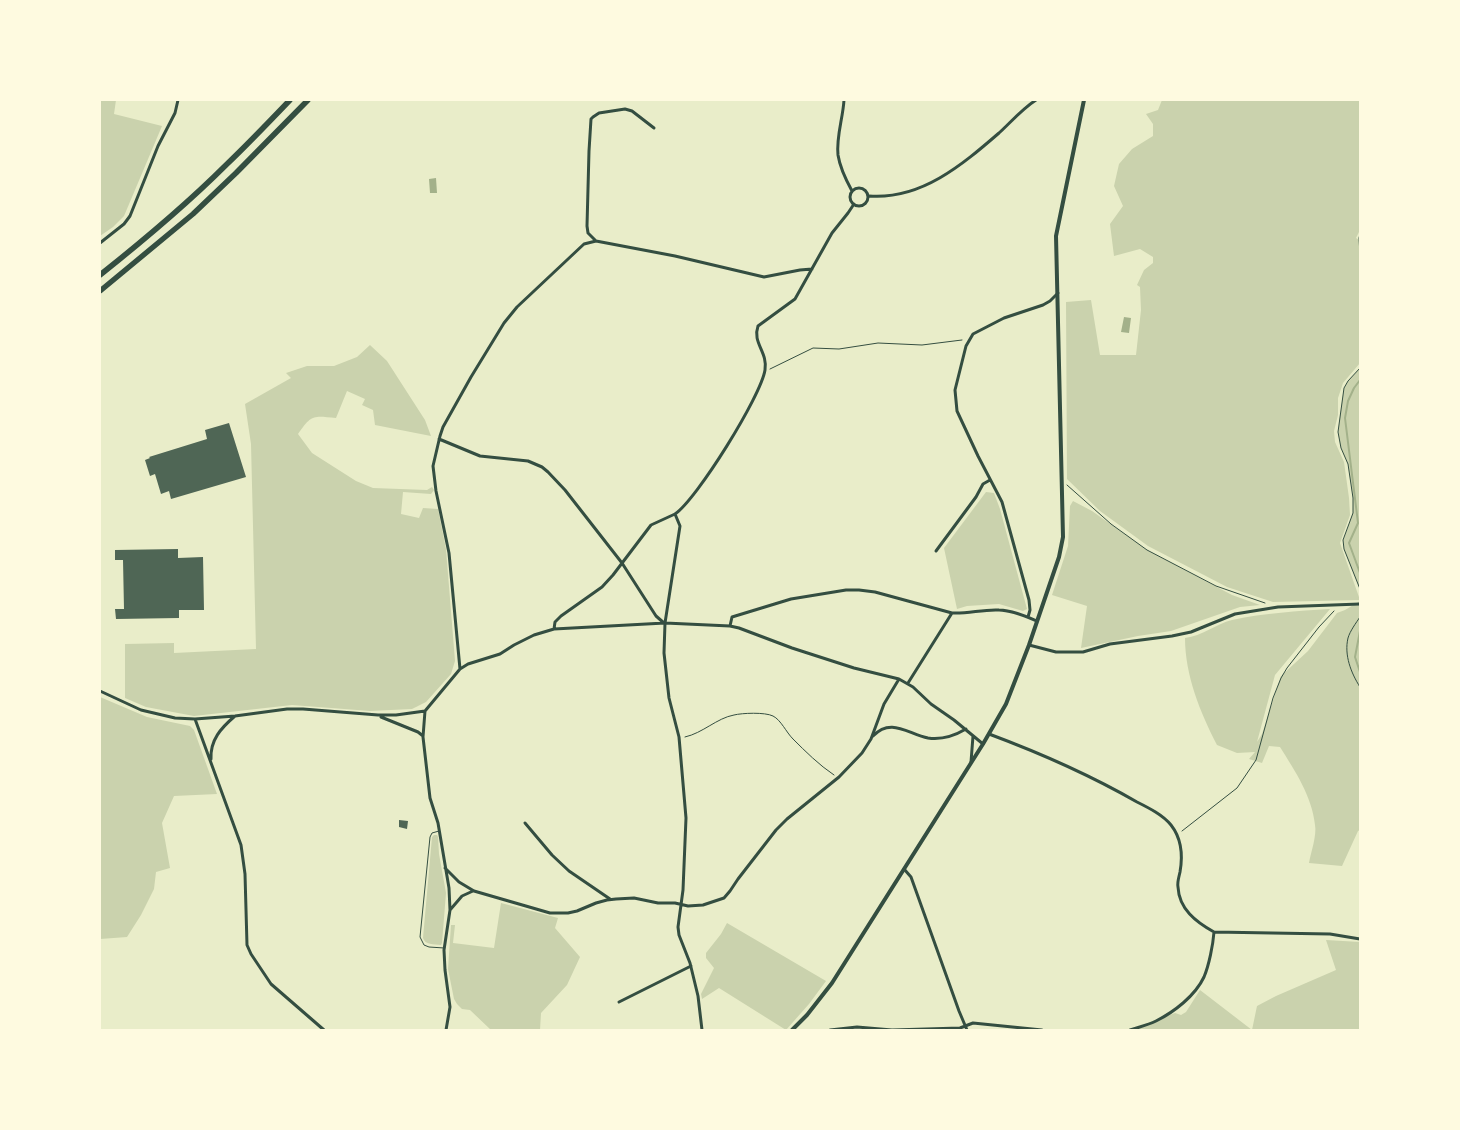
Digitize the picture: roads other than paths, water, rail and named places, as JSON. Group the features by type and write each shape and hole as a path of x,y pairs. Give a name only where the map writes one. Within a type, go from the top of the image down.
{"highway":[{"path":"100,275 183,206 226,166 290,100"},
{"path":"100,291 193,214 308,100"}],"street":[{"path":"100,243 124,224 130,216 158,146 175,113 178,100"},
{"path":"844,100 838,138 838,156 852,192"},
{"path":"869,196 884,197 929,185 949,173 1036,100"},
{"path":"792,1030 808,1016 832,983 983,744 1006,704 1029,645 1059,557 1063,537 1056,236 1084,100"},
{"path":"596,241 588,234 587,226 591,120 595,115 625,109 654,128"},
{"path":"857,188 864,189 869,196 867,202 862,206 856,206 850,200 852,192 857,188"},
{"path":"554,629 555,622 602,587 651,524 681,510 704,481 735,432 765,372 764,354 756,337 758,326 795,299 832,233 854,204"},
{"path":"460,669 450,553 436,491 433,466 443,427 504,323 517,307 584,244 596,241 676,256 764,277 800,270 812,270"},
{"path":"1028,617 1030,610 1029,600 1002,502 957,411 955,402 956,382 966,346 969,339 977,331 1004,318 1042,305 1050,301 1058,293"},
{"path":"439,438 480,456 528,461 542,467 565,490 622,563 656,616 665,623"},
{"path":"936,551 983,484 990,480"},
{"path":"675,514 680,526 665,623 665,669 669,698 679,736 686,818 685,858 678,927 679,936 691,966 698,996 702,1030"},
{"path":"730,626 732,616 791,599 846,590 874,592 952,613 960,614 999,610 1028,617 1036,621"},
{"path":"1029,645 1056,652 1083,652 1110,644 1191,632 1235,614 1278,608 1360,604"},
{"path":"908,683 952,613"},
{"path":"446,1030 450,1007 444,970 444,948 450,910 449,888 438,822 430,798 423,736 424,711 460,669 468,664 500,654 534,635 554,629 665,623 730,626 854,668 908,683 931,704 966,729 983,744"},
{"path":"445,868 459,882 474,891 550,913 577,911 610,899 634,898 688,906 703,905 724,898 736,885 738,879 776,830 839,777 862,753 871,738 884,704 899,679"},
{"path":"100,691 141,710 175,718 195,719 235,716 288,709 378,716 424,711"},
{"path":"211,762 212,745 216,736 223,726 235,716"},
{"path":"378,716 418,732 423,736"},
{"path":"195,719 241,845 244,874 246,945 271,984 324,1030"},
{"path":"871,738 877,732 887,728 900,728 929,738 951,736 966,729"},
{"path":"989,734 1058,762 1113,788 1165,818 1177,834 1182,854 1178,887 1181,903 1195,920 1214,932 1330,934 1360,938"},
{"path":"970,764 973,736"},
{"path":"525,823 552,855 570,871 610,899"},
{"path":"904,869 911,877 959,1011 967,1028"},
{"path":"450,910 462,896 474,891"},
{"path":"1130,1030 1154,1022 1182,1004 1205,974 1214,932"},
{"path":"619,1002 691,966"},
{"path":"830,1030 857,1027 892,1030 967,1028 972,1023 1042,1030"}],"lane":[{"path":"439,830 432,833 430,837 420,937 424,945 444,948"}],"waterway":[{"path":"1360,380 1348,401 1345,418 1358,523 1349,543 1360,573"},
{"path":"1360,631 1355,657 1360,672"}]}
